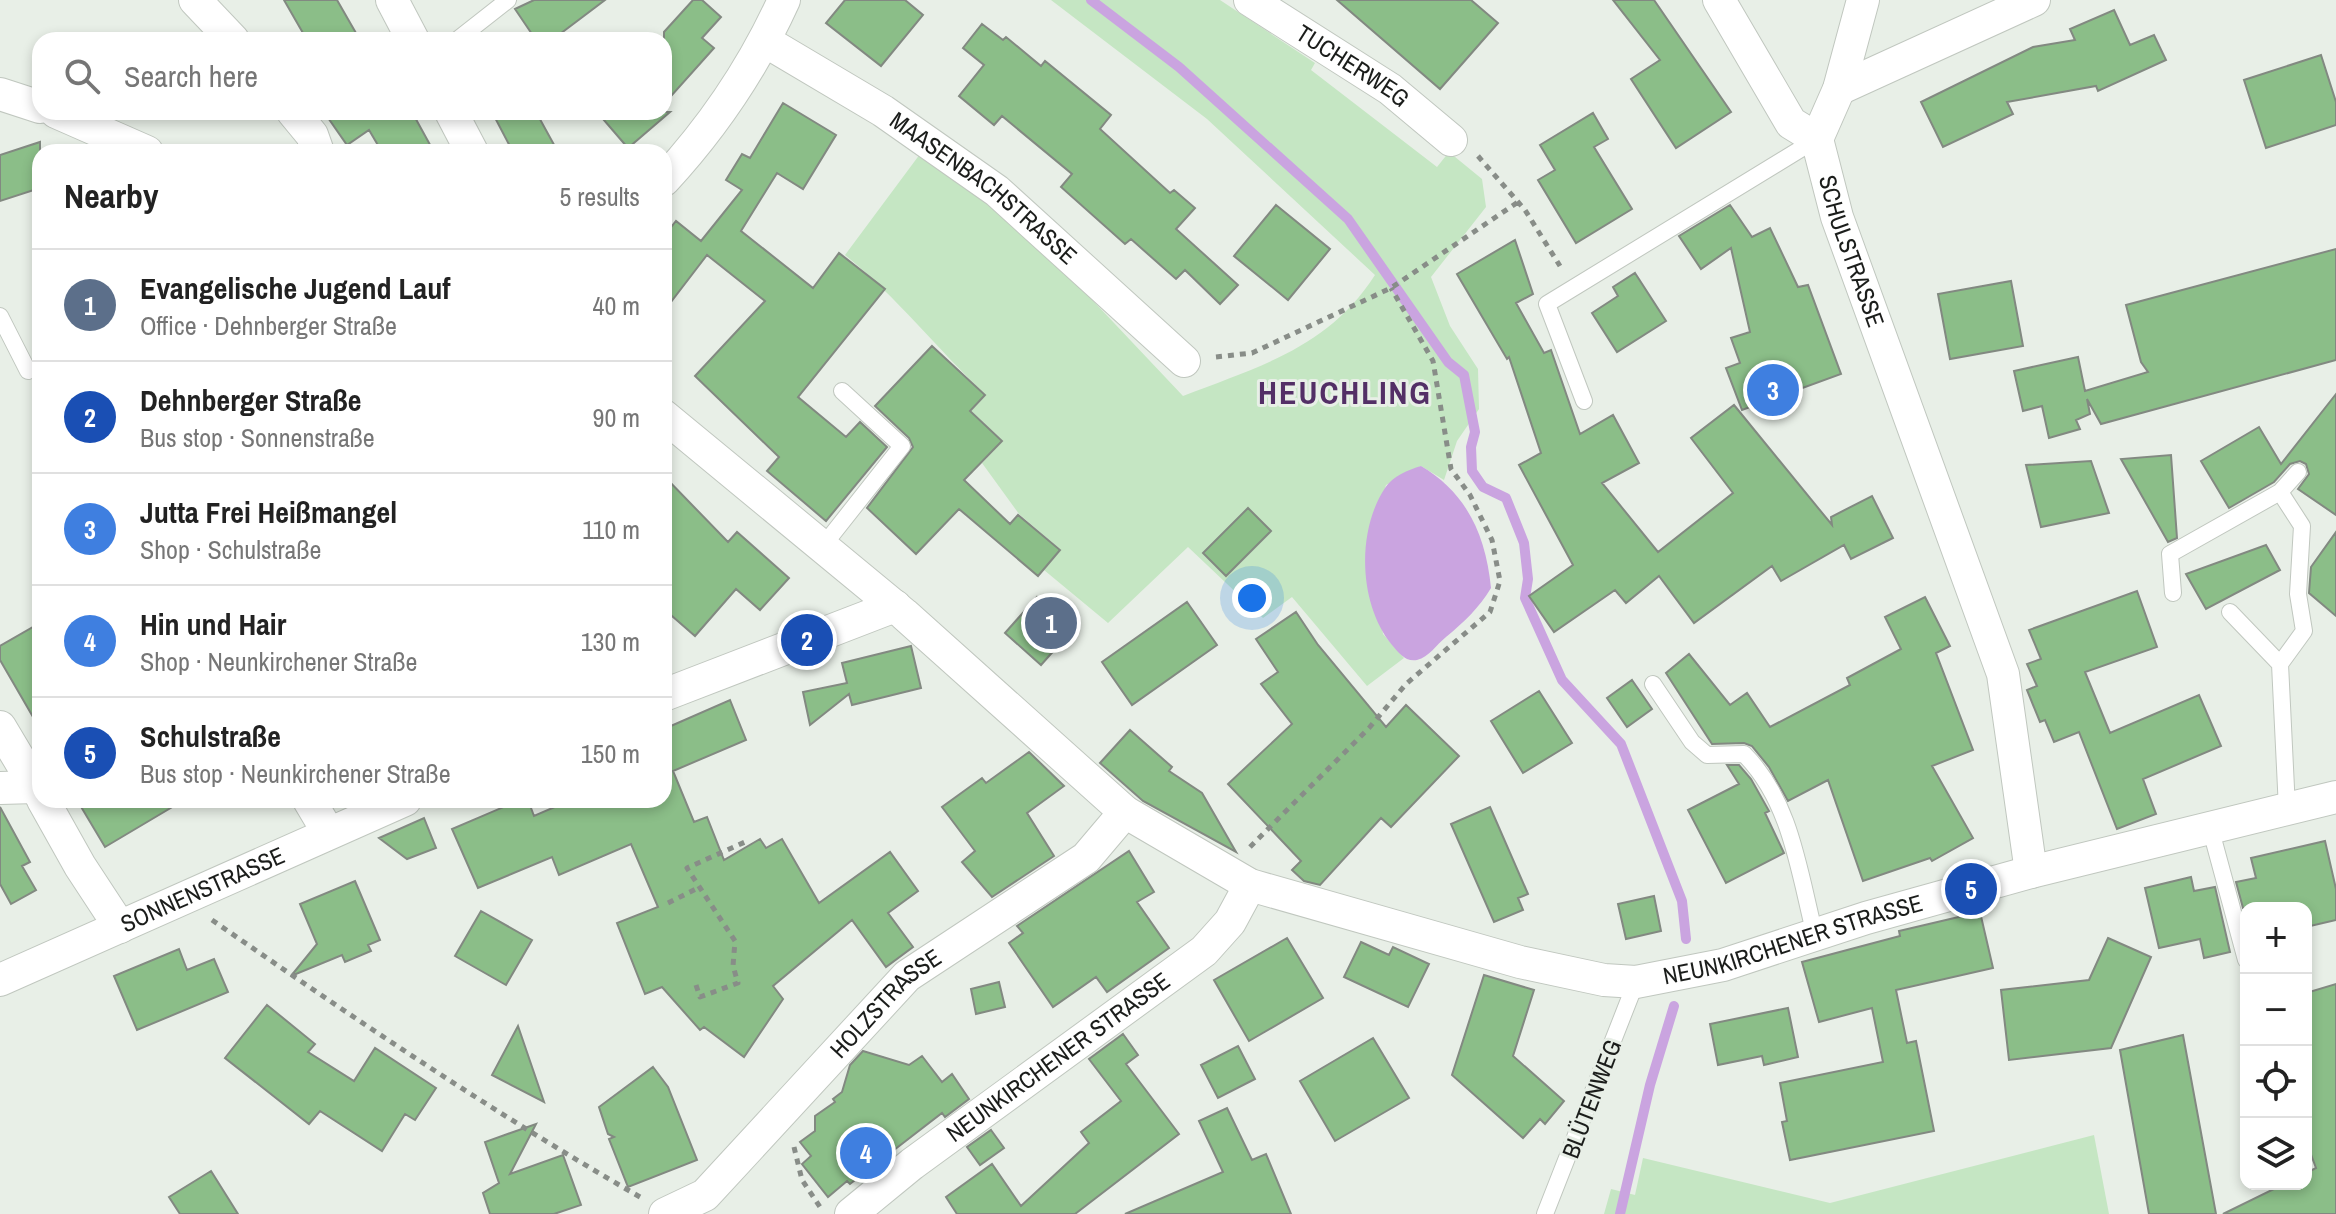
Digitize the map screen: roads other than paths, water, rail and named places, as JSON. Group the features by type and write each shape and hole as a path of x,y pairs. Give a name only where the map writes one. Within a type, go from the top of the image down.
{"street":[{"path":"195,0 225,32"},
{"path":"392,0 409,32"},
{"path":"672,171 700,141 765,41 784,0"},
{"name":"TUCHERWEG","path":"1250,0 1390,89 1451,140"},
{"path":"1719,0 1791,123 1817,139 1839,89 1863,0"},
{"path":"1839,89 2034,0"},
{"name":"MAASENBACHSTRASSE","path":"765,41 883,111 997,191 1184,361"},
{"path":"0,94 32,104"},
{"path":"74,120 129,144"},
{"path":"300,120 315,144"},
{"path":"455,120 468,144"},
{"name":"SCHULSTRASSE","path":"1817,139 1837,217 2003,674 2031,872"},
{"name":"NEUNKIRCHENER STRASSE","path":"672,423 895,606 1125,812 1237,879 1520,962 1604,980 1636,982 1723,965 2031,872 2336,797"},
{"path":"672,692 895,606"},
{"path":"0,727 32,781"},
{"path":"0,788 32,793"},
{"path":"48,808 120,927"},
{"path":"314,808 328,832"},
{"name":"SONNENSTRASSE","path":"0,980 386,808"},
{"name":"HOLZSTRASSE","path":"667,1214 714,1204 785,1110 907,976 1086,858 1125,812"},
{"name":"NEUNKIRCHENER STRASSE","path":"851,1214 912,1164 1204,951 1230,922 1237,879"}],"lane":[{"path":"467,32 508,0"},
{"path":"1584,401 1547,304 1817,139"},
{"path":"0,316 28,371"},
{"path":"823,546 902,446 842,391"},
{"path":"2173,593 2170,554 2280,492 2298,472"},
{"path":"2280,492 2302,526 2298,594 2304,631 2280,664 2287,809"},
{"path":"2230,612 2280,664"},
{"path":"1653,684 1692,742 1707,755 1744,754 1757,767 1787,823 1815,935"},
{"path":"2210,827 2240,938"},
{"name":"BLÜTENWEG","path":"1545,1214 1636,982"}],"waterway":[{"path":"1091,0 1179,67 1348,219 1448,362 1464,375 1475,432 1471,447 1472,471 1483,487 1506,498 1524,543 1528,579 1525,598 1562,680 1621,744 1682,901 1686,939"},
{"path":"1620,1214 1650,1085 1674,1006"}],"place":[{"name":"Jutta Frei Heißmangel","path":"1773,390"},
{"name":"Evangelische Jugend Lauf","path":"1051,623"},
{"name":"Dehnberger Straße","path":"807,640"},
{"name":"Schulstraße","path":"1971,889"},
{"name":"Hin und Hair","path":"866,1153"}],"district":[{"name":"HEUCHLING","path":"1345,393"}]}
